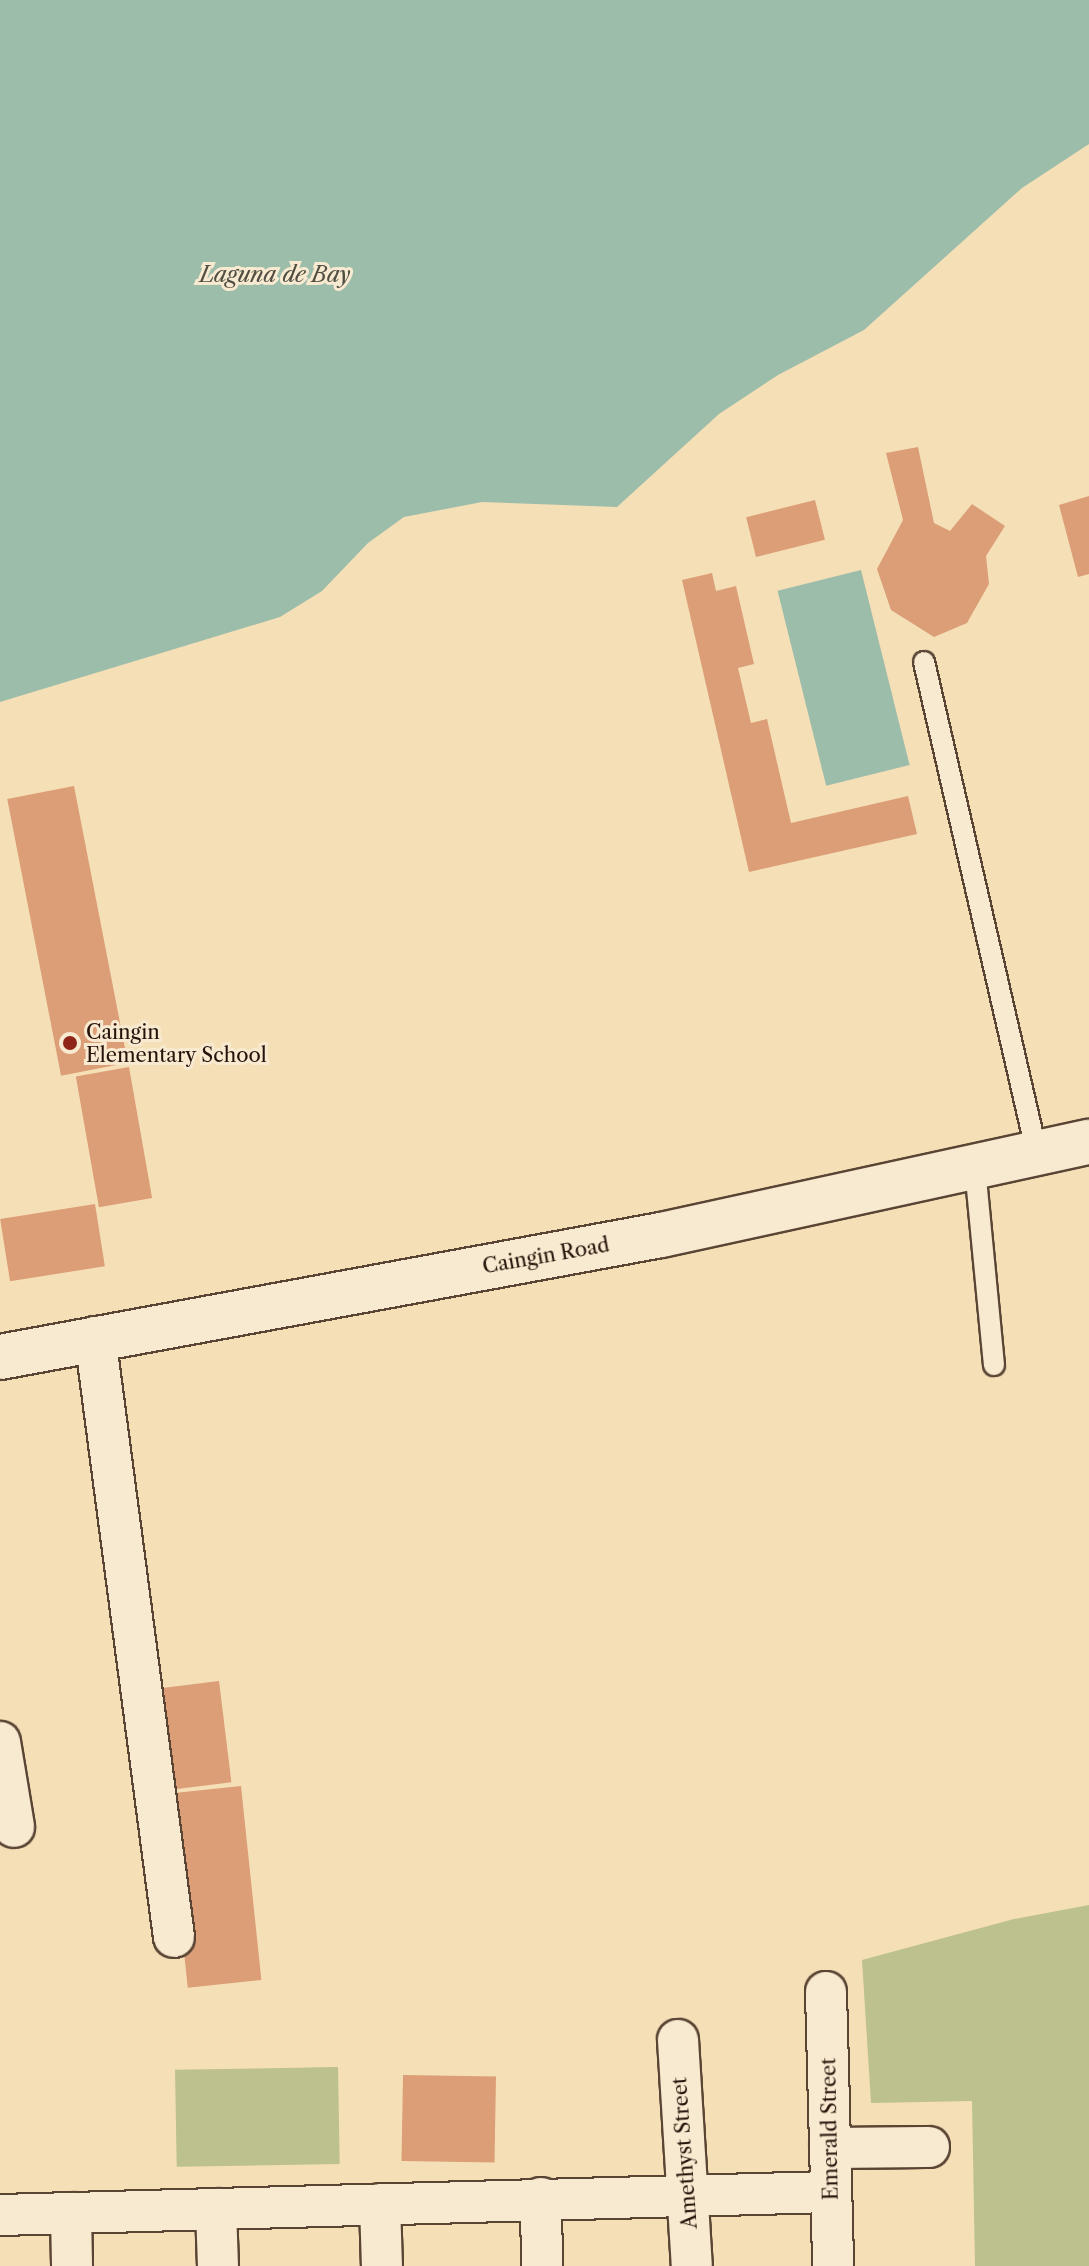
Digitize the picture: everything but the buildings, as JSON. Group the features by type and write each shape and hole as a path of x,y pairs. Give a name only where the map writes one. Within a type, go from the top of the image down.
{"street":[{"name":"Caingin Road","path":"0,1357 95,1337 661,1235 1089,1142"},
{"path":"95,1337 174,1937"},
{"path":"0,1742 14,1827"},
{"name":"Emerald Street","path":"826,1992 833,2266"},
{"name":"Amethyst Street","path":"678,2040 690,2194 692,2266"},
{"path":"830,2148 929,2147"},
{"path":"0,2215 831,2192"},
{"path":"541,2198 542,2266"},
{"path":"380,2204 382,2266"},
{"path":"216,2209 218,2266"},
{"path":"71,2213 72,2266"}],"lane":[{"path":"924,662 1037,1154"},
{"path":"975,1168 994,1365"}],"green space":[{"path":"1089,1905 1089,2266 975,2266 972,2101 871,2103 862,1960 1014,1919"},
{"path":"338,2067 340,2164 177,2167 175,2070"}],"water":[{"name":"Laguna de Bay","path":"0,0 1089,0 1089,144 1022,188 864,330 778,375 719,414 617,507 482,502 404,517 368,543 322,591 280,617 0,702"},
{"path":"861,570 910,765 826,786 778,591"}],"place":[{"name":"Caingin Elementary School","path":"70,1043"}]}
